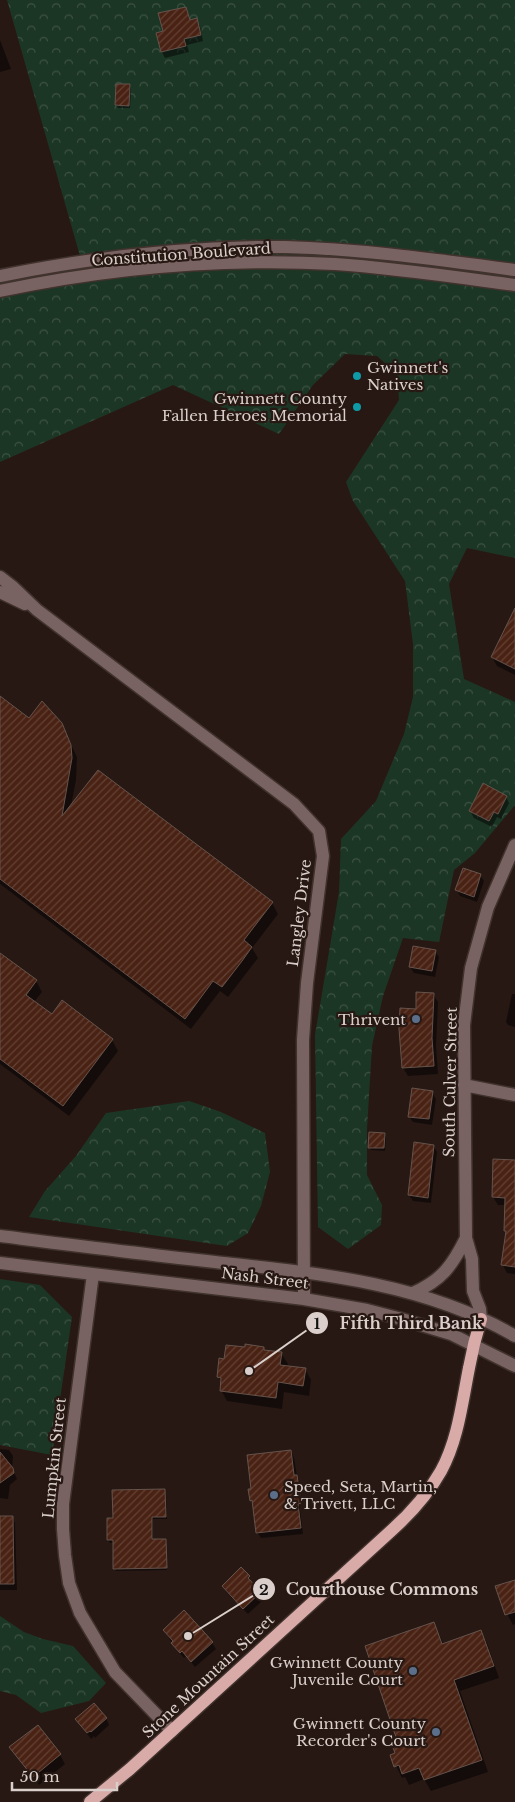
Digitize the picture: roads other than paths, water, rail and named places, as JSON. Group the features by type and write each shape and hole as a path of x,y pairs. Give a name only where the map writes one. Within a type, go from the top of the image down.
{"main road":[{"name":"Stone Mountain Street","path":"90,1802 130,1769 411,1512 441,1470 451,1448 481,1319"}],"street":[{"name":"Constitution Boulevard","path":"0,276 67,263 162,252 285,247 366,252 515,270"},
{"name":"Constitution Boulevard","path":"0,292 69,279 115,273 251,263 359,266 515,285"},
{"name":"Langley Drive","path":"0,577 37,610 294,804 319,831 323,856 307,984 303,1040 304,1299"},
{"name":"Langley Drive","path":"0,592 37,610"},
{"name":"South Culver Street","path":"481,1319 480,1309 473,1291 472,1259 466,1238 464,1025 471,968 488,907 515,846"},
{"path":"464,1085 515,1095"},
{"name":"Nash Street","path":"0,1236 304,1272 364,1282 412,1293 481,1319 515,1336"},
{"path":"412,1293 432,1284 445,1272 455,1259 466,1238"},
{"name":"Nash Street","path":"0,1263 304,1299 367,1310 451,1334 515,1366"},
{"name":"Lumpkin Street","path":"93,1274 63,1504 63,1529 69,1583 80,1613 115,1672 172,1731"}],"place":[{"name":"Gwinnett's Natives","path":"357,376"},
{"name":"Gwinnett County Fallen Heroes Memorial","path":"357,407"},
{"name":"Thrivent","path":"416,1019"},
{"name":"Fifth Third Bank","path":"249,1371"},
{"name":"Speed, Seta, Martin, & Trivett, LLC","path":"274,1495"},
{"name":"Courthouse Commons","path":"188,1636"},
{"name":"Gwinnett County Juvenile Court","path":"413,1671"},
{"name":"Gwinnett County Recorder's Court","path":"436,1732"}]}
